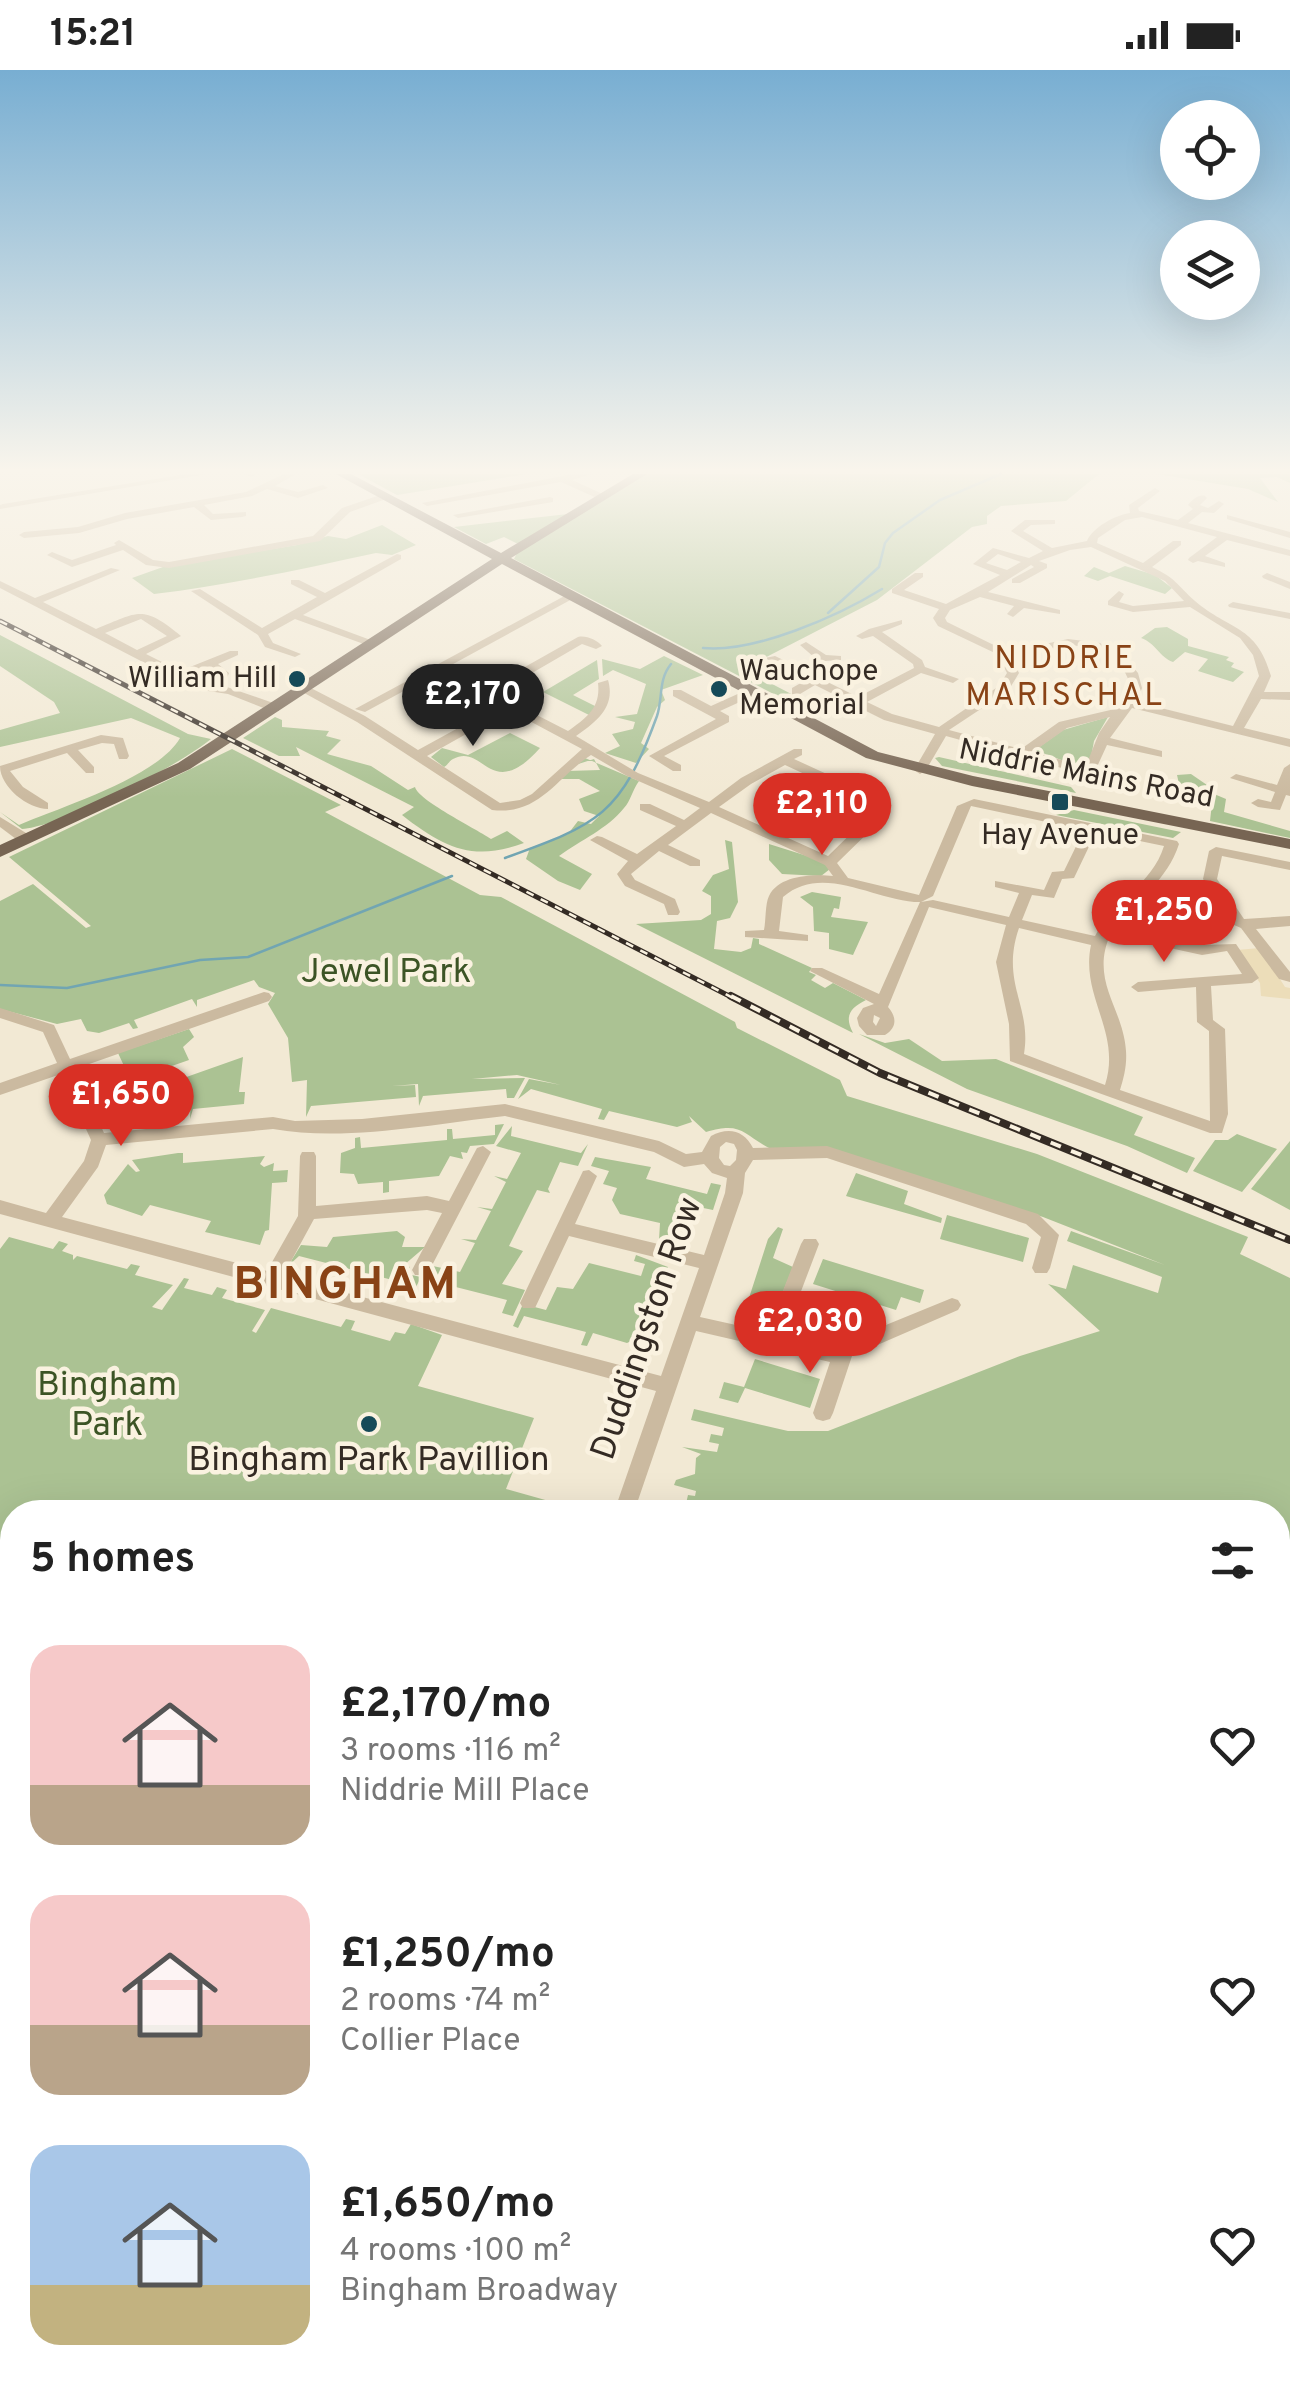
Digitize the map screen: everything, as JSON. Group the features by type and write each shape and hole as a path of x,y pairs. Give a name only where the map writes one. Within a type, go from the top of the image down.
{"main road":[{"path":"12,841 156,781 465,582"},
{"name":"Niddrie Mains Road","path":"544,582 855,747 920,770 969,797 1290,844"}],"street":[{"path":"7,582 178,676 274,708"},
{"path":"36,601 84,582"},
{"path":"296,582 323,596"},
{"path":"262,633 349,582"},
{"path":"909,582 896,591 946,608"},
{"path":"771,658 854,704 941,732 1085,768 1094,764 1103,740 1126,707 1136,684 1130,670 1090,642 1056,641 1007,656 942,624 939,618 946,608 982,594 999,582"},
{"path":"1172,582 1197,608 1244,636 1259,654 1265,676 1237,730"},
{"path":"196,591 262,633 270,644 295,654"},
{"path":"982,594 1017,609 1056,612"},
{"path":"1119,594 1112,603 1130,609 1197,608 1235,602 1290,616"},
{"path":"361,709 570,596"},
{"path":"96,634 142,615 175,636 136,656"},
{"path":"296,616 372,644"},
{"path":"898,622 867,634 918,662 920,669"},
{"path":"487,694 582,639 596,646"},
{"path":"806,645 823,658"},
{"path":"178,676 234,653"},
{"path":"920,770 951,720 1008,684 1013,673 1007,656"},
{"path":"798,672 823,658 837,658"},
{"path":"210,663 223,673 217,689"},
{"path":"435,668 633,773 830,862 843,881"},
{"path":"854,704 920,669 953,679"},
{"path":"796,691 814,680"},
{"path":"568,736 600,712 606,693 604,683"},
{"path":"304,689 362,718 488,804 508,808 533,802 567,763 590,750"},
{"path":"676,692 725,719 655,756 677,768"},
{"path":"712,711 752,692"},
{"path":"1257,694 1290,696"},
{"path":"417,756 509,705"},
{"path":"1025,752 1062,725 1126,707 1290,742"},
{"path":"43,801 18,790 1,770 113,739 126,751"},
{"path":"1103,740 1158,754"},
{"path":"79,748 90,770"},
{"path":"671,903 630,883 624,874 709,807 792,756 837,790 861,794"},
{"path":"1258,803 1275,807 1286,791 1290,768"},
{"path":"1236,778 1286,791"},
{"path":"817,971 881,1007 969,797 1172,844 1166,869 1103,936 1094,973 1122,1050 1111,1093"},
{"path":"645,806 684,825"},
{"path":"830,862 876,818"},
{"path":"0,821 12,841"},
{"path":"1000,884 1050,895 1057,875 1069,875 1092,827"},
{"path":"598,840 638,860"},
{"path":"658,845 695,864"},
{"name":"Niddrie Mains Road","path":"1246,925 1239,922 1211,882 1216,851 1290,866"},
{"path":"771,935 776,896 784,886 806,880 843,881 1016,922 1202,950 1228,947 1252,978 1138,987"},
{"path":"1028,890 1004,948 1003,971 1018,1020 1016,1057 1209,1128 1220,1124 1217,1029 1206,1022 1204,982"},
{"path":"1246,925 1290,921"},
{"path":"1246,925 1284,976 1290,977"},
{"path":"750,934 803,938"},
{"path":"0,1089 264,997"},
{"path":"0,1013 46,1026 68,1066 99,1140 92,1163 51,1219"},
{"path":"99,1140 273,1123 295,1128 362,1125 505,1110 655,1146 684,1161 708,1158 720,1168 743,1161 830,1153 1026,1216 1049,1232 1041,1268"},
{"path":"708,1158 712,1143 726,1138 743,1143 743,1161"},
{"path":"420,1270 483,1152"},
{"path":"272,1278 307,1213 308,1156"},
{"name":"Duddingston Row","path":"628,1500 743,1161"},
{"path":"529,1303 589,1176"},
{"path":"307,1213 427,1203 453,1208"},
{"path":"0,1207 667,1386"},
{"path":"565,1228 709,1263"},
{"path":"772,1342 810,1244"},
{"path":"689,1322 826,1354 843,1353 952,1305"},
{"path":"823,1414 843,1353"}],"green space":[{"path":"138,582 230,582 154,594"},
{"path":"559,582 900,582 877,600 749,666 755,675 799,698 791,703"},
{"path":"1129,582 1165,582 1172,588 1165,594"},
{"path":"1167,627 1188,639 1188,646 1229,657 1226,660 1234,663 1231,667 1244,672 1233,682 1198,671 1208,659 1185,652 1173,662 1141,638 1155,628"},
{"path":"0,635 188,734 211,739 120,793 64,818 22,829 0,812 19,825 83,800 151,766 180,738 131,718 0,747 0,730 60,713 54,702 0,666"},
{"path":"664,656 703,675 661,690 665,700 657,707 641,743 649,749 636,763 605,753 620,746 612,734 633,729 635,722 615,717 637,714 646,684 613,670 603,676 602,659 640,669"},
{"path":"597,660 599,679 573,695 597,707 591,716 543,692"},
{"path":"275,717 282,720 282,727 329,731 326,736 341,740 327,754 371,766 408,790 415,787 436,806 491,839 507,831 524,843 506,849 474,851 446,843 402,815 414,807 296,747 300,756 279,756 243,738"},
{"path":"1108,717 1094,741 1090,763 1077,766 1035,750 1063,730"},
{"path":"510,733 540,748 510,771 499,772 464,756 444,767 431,757 442,748 468,755"},
{"name":"Jewel Park","path":"232,749 341,805 325,812 480,895 501,897 735,1022 737,1028 840,1080 847,1096 1037,1154 1248,1237 1240,1254 1290,1278 1290,1500 687,1500 696,1491 674,1485 676,1480 695,1474 696,1458 701,1454 682,1447 717,1452 719,1444 709,1442 711,1434 722,1436 724,1428 691,1420 694,1409 788,1431 828,1431 1020,1356 1100,1331 1048,1284 1066,1289 1073,1265 1158,1293 1162,1277 1067,1241 1071,1231 1165,1265 1043,1217 824,1147 771,1149 735,1129 706,1132 689,1116 692,1122 677,1127 609,1111 604,1120 598,1119 602,1109 531,1089 518,1099 529,1079 561,1085 517,1075 472,1079 525,1078 514,1098 507,1098 506,1089 423,1096 419,1106 418,1084 392,1086 415,1085 416,1097 311,1106 306,1117 307,1080 292,1082 288,1038 268,1004 275,993 259,987 254,980 197,1000 197,1007 192,999 134,1020 138,1028 133,1029 129,1023 99,1033 87,1031 81,1019 57,1024 0,1009 0,901 33,884 86,928 91,926 9,857"},
{"path":"935,758 1071,787 1076,793 942,766"},
{"path":"596,763 639,781 617,816 559,856 592,874 580,890 558,881 526,859 530,848 568,834 578,821 591,824 599,816 584,811 579,799 600,791 579,779 561,779 567,771 600,770"},
{"path":"1191,774 1207,785 1207,791 1226,799 1224,812 1290,831 1290,838 1210,821 1212,803 1179,784 1177,775"},
{"path":"1074,810 1181,832 1173,838 1056,815"},
{"path":"725,840 732,842 738,902 730,918 717,921 714,949 741,952 751,948 753,938 759,939 759,944 812,968 809,972 816,975 811,980 825,988 833,983 866,1000 850,1013 853,1033 636,924 701,920 711,914 711,896 702,891 713,875 729,869"},
{"path":"769,844 820,860 830,869 821,876 782,874 769,860"},
{"path":"1184,890 1213,928 1157,920 1156,926 1147,924"},
{"path":"812,892 841,897 839,909 834,908 831,917 868,922 853,955 829,949 829,933 814,931 813,907 800,897"},
{"path":"189,1029 194,1037 183,1047 189,1060 166,1068 168,1073 157,1078 161,1086 243,1057 239,1092 245,1092 244,1104 193,1109 190,1119 191,1097 186,1110 128,1115 117,1093 104,1098 130,1086 137,1094 118,1053"},
{"path":"859,1034 885,1043 909,1039 942,1061 996,1059 1143,1117 1134,1135 1195,1158 1187,1173 1127,1146 967,1089"},
{"path":"504,1124 494,1144 470,1146 467,1153 461,1152 463,1159 450,1156 439,1176 389,1181 389,1192 383,1193 383,1182 358,1184 354,1174 340,1173 341,1153 355,1148 355,1138 360,1137 361,1148 447,1140 447,1129 452,1129 453,1139 495,1135 495,1125"},
{"path":"512,1126 511,1136 581,1153 588,1144 578,1166 560,1162 548,1189 550,1193 537,1190 509,1246 523,1251 502,1284 525,1290 513,1316 502,1313 507,1300 436,1282 429,1293 419,1291 433,1266 460,1272 475,1243 461,1239 476,1240 491,1211 477,1207 492,1209 506,1182 494,1176 507,1179 521,1153 496,1146"},
{"path":"1237,1134 1277,1149 1242,1192 1193,1171 1215,1140 1228,1140"},
{"path":"1290,1141 1290,1210 1251,1189"},
{"path":"183,1153 183,1163 265,1156 260,1164 264,1167 274,1163 273,1171 288,1170 287,1182 272,1183 269,1230 260,1245 205,1232 211,1221 150,1205 142,1216 107,1204 104,1195 128,1164 140,1171 132,1160"},
{"path":"595,1157 651,1167 646,1179 707,1194 711,1183 721,1185 713,1210 689,1205 675,1244 659,1240 660,1223 620,1214 612,1200 617,1188 603,1184 609,1171 591,1166"},
{"path":"856,1173 908,1191 904,1204 942,1218 941,1223 846,1196"},
{"path":"947,1215 1029,1238 1023,1262 940,1239"},
{"path":"778,1227 783,1229 773,1258 793,1267 770,1324 760,1330 740,1326 768,1239"},
{"path":"397,1231 405,1237 402,1247 425,1247 404,1265 410,1267 407,1274 421,1277 410,1299 406,1298 412,1285 299,1256 288,1266 301,1245 327,1247 333,1237"},
{"name":"Bingham Park","path":"9,1237 53,1249 59,1241 68,1244 62,1251 73,1255 73,1260 77,1256 127,1269 131,1264 140,1266 135,1275 173,1285 152,1307 162,1310 184,1278 189,1279 184,1288 212,1295 217,1287 227,1290 222,1298 265,1310 252,1331 256,1333 271,1308 341,1327 346,1319 355,1321 351,1330 390,1341 395,1332 405,1334 411,1324 442,1335 418,1386 534,1418 506,1489 545,1500 0,1500 0,1249"},
{"path":"636,1255 668,1267 650,1313 636,1310 649,1316 641,1336 627,1343 593,1333 587,1346 581,1345 586,1332 524,1316 518,1328 513,1326 523,1304 546,1310 557,1287 573,1289 589,1263 641,1276 645,1264 634,1261"},
{"path":"823,1259 924,1290 920,1303 901,1297 896,1310 813,1284"},
{"path":"755,1359 820,1379 810,1408 745,1388 738,1403 719,1398 724,1382 744,1387"}],"shaded area":[{"path":"1260,948 1285,987 1290,988 1290,999 1261,996 1260,983 1237,950"}],"waterway":[{"path":"828,613 862,582"},
{"path":"703,648 771,639 820,621 882,589"},
{"path":"505,858 585,824 618,795 644,749 657,716 664,676 671,664"},
{"path":"0,985 67,988 200,960 248,957 452,876"}],"railway":[{"path":"0,621 735,999"},
{"path":"731,996 880,1073 1290,1240"}],"place":[{"name":"William Hill","path":"297,679"},
{"name":"Wauchope Memorial","path":"719,689"},
{"name":"Hay Avenue","path":"1060,802"},
{"name":"Bingham Park Pavillion","path":"369,1424"}],"district":[{"name":"NIDDRIE MARISCHAL","path":"1065,678"},
{"name":"BINGHAM","path":"346,1286"}]}
